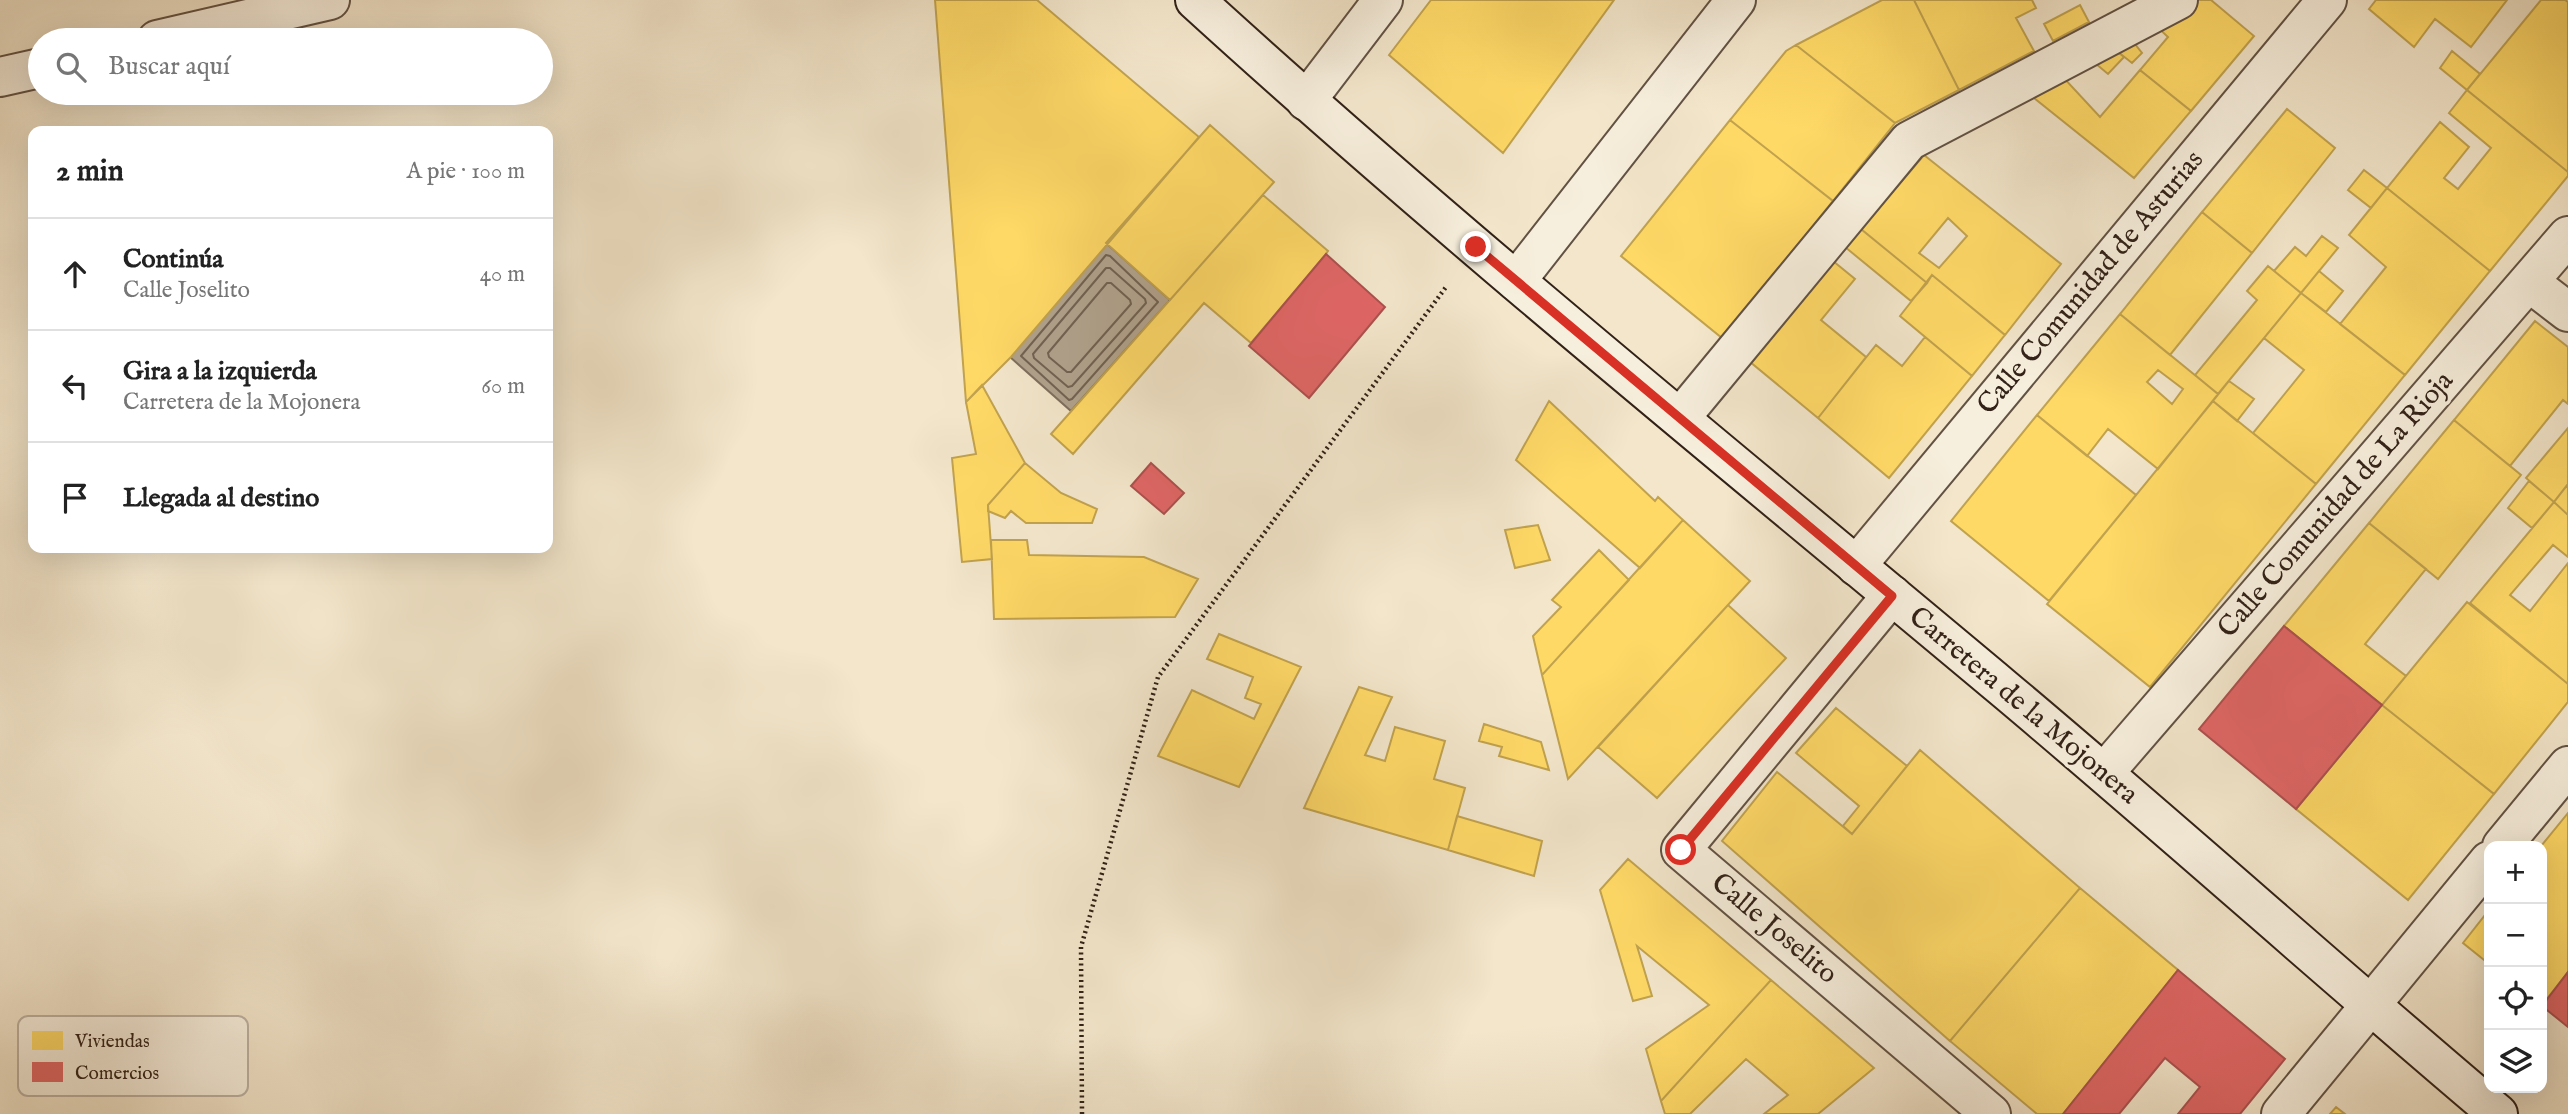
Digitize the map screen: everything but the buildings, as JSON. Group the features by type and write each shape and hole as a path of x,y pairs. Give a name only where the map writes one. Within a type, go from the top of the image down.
{"street":[{"path":"209,28 330,0"},
{"name":"Carretera de la Mojonera","path":"1195,0 1306,101 1476,247 2104,773 2370,1006 2498,1114"},
{"path":"1306,101 1383,0"},
{"path":"1516,281 1736,0"},
{"path":"1680,418 1909,141 2178,0"},
{"name":"Calle Comunidad de Asturias","path":"1856,566 2326,0"},
{"path":"0,77 28,71"},
{"name":"Calle Comunidad de La Rioja","path":"2104,773 2568,236"},
{"path":"2529,282 2568,312"},
{"name":"Calle Joselito","path":"1892,596 1681,850 1991,1114"},
{"path":"2506,841 2568,766"},
{"path":"2281,1114 2484,867"}],"path":[{"path":"1082,1114 1081,947 1158,677 1476,247"}],"water":[{"path":"1106,243 1170,300 1071,411 1010,357"}],"route":[{"path":"1476,247 1892,596 1681,850"}]}
